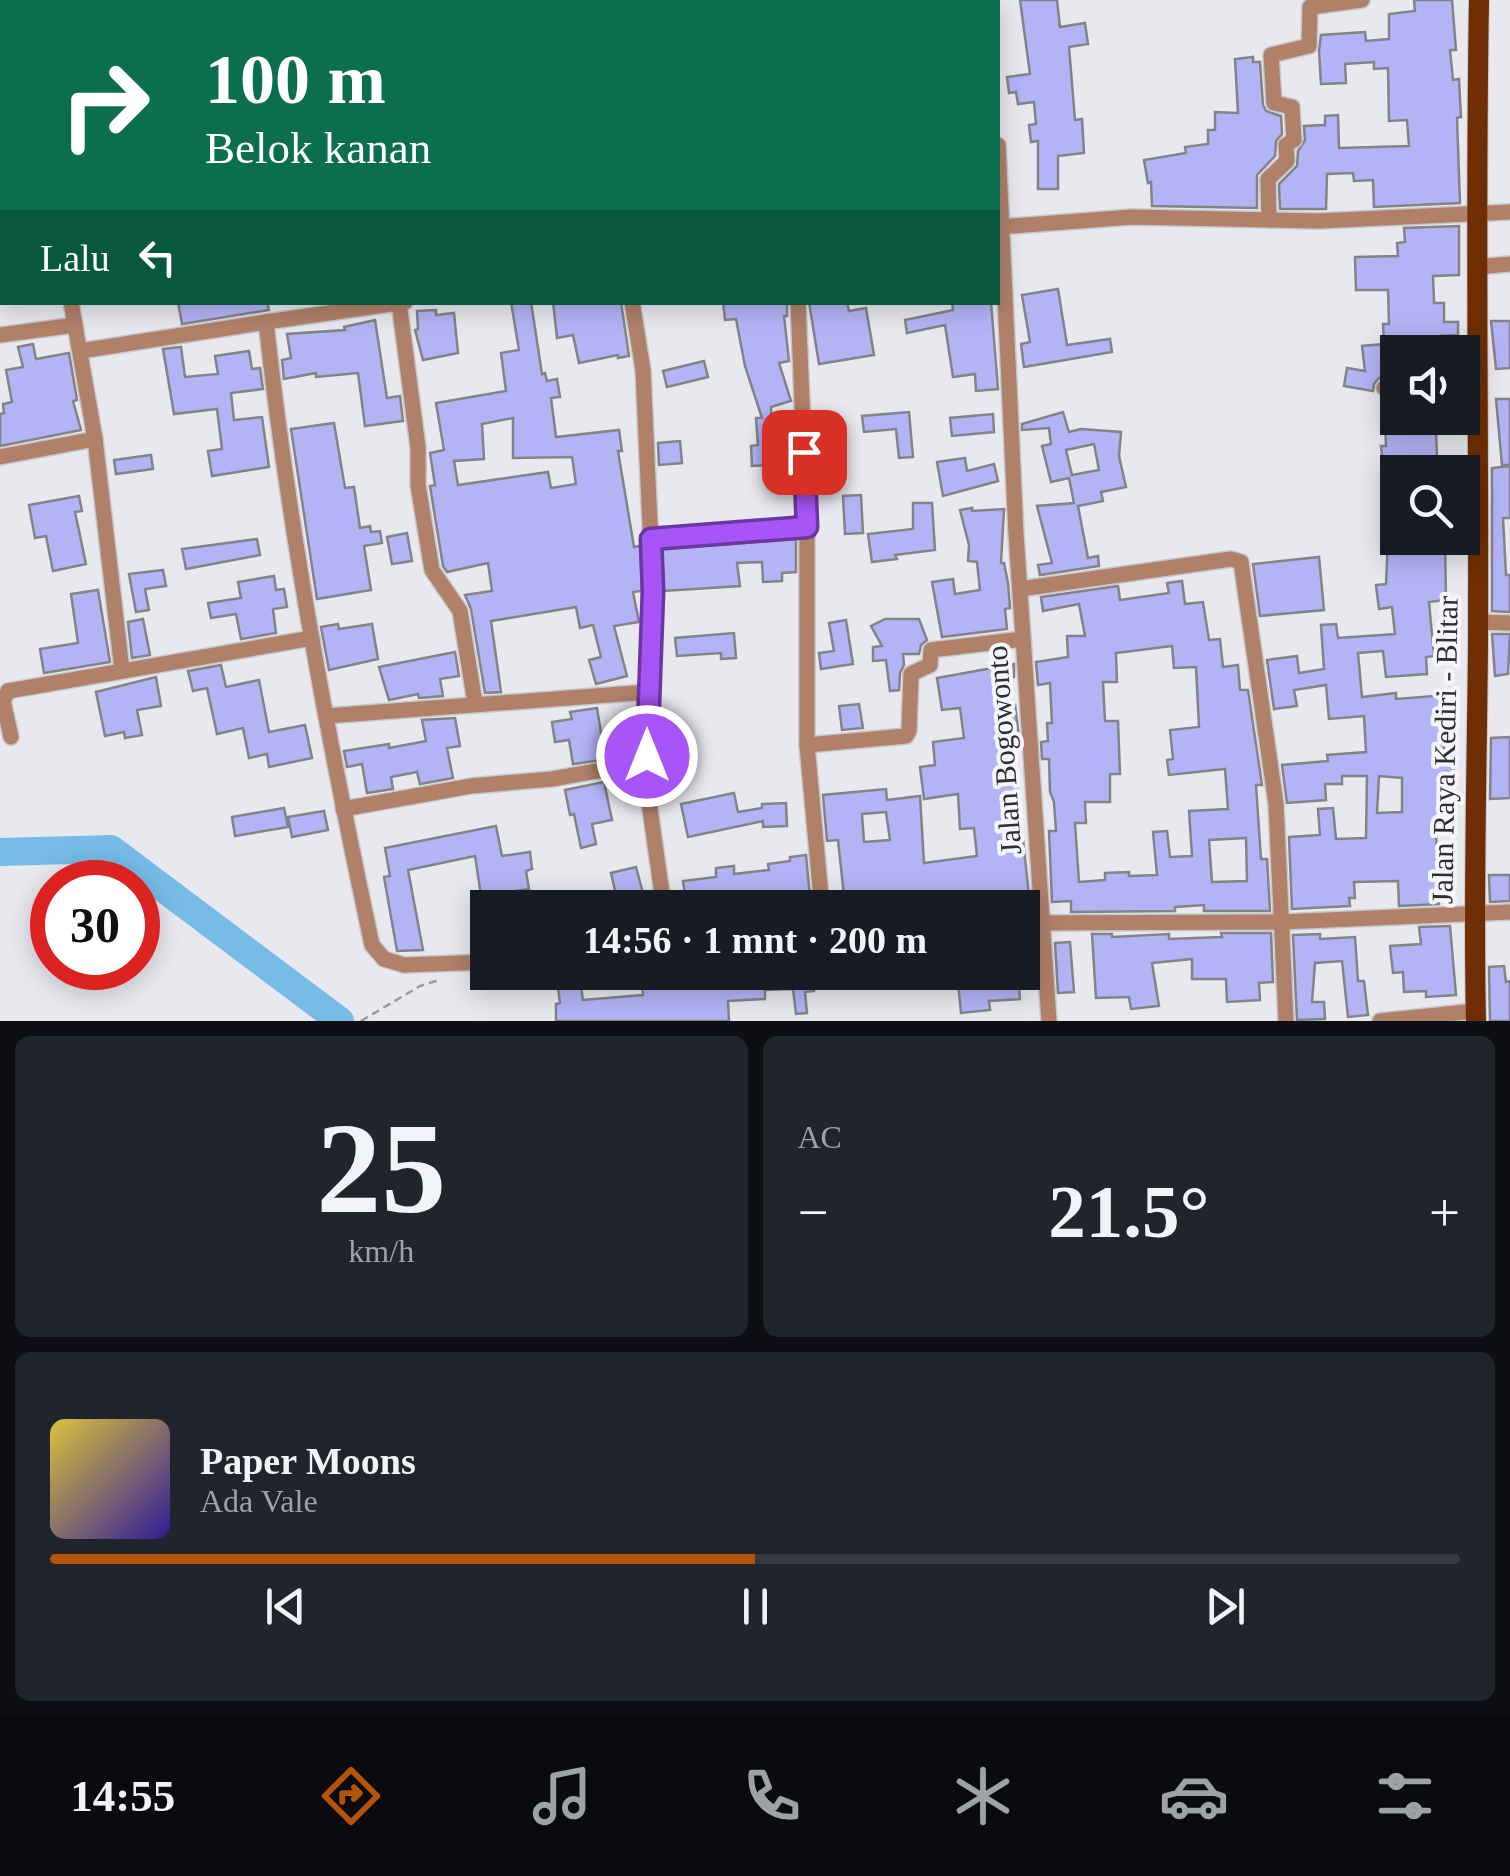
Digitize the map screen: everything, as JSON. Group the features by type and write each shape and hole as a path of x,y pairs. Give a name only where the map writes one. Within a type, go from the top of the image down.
{"main road":[{"name":"Jalan Raya Kediri - Blitar","path":"1473,335 1479,0"},
{"name":"Jalan Raya Kediri - Blitar","path":"1472,435 1477,622 1473,914 1476,1016"}],"street":[{"path":"1269,220 1268,180 1287,161 1286,145 1294,140 1292,107 1274,103 1271,55 1309,46 1310,7 1362,0"},
{"path":"1000,226 1132,218 1269,220 1510,212"},
{"name":"Jalan Bogowonto","path":"1000,226 1049,1021"},
{"path":"1477,266 1510,264"},
{"path":"72,305 95,439 122,670"},
{"path":"276,305 273,321 278,427 326,716 372,945 384,959 404,964 470,962"},
{"path":"402,305 418,446 418,485 432,570 460,611 475,704"},
{"path":"632,305 643,370 653,591 647,792 661,890"},
{"path":"798,305 807,527 807,745 820,890"},
{"path":"80,351 356,306"},
{"path":"0,335 76,325"},
{"path":"0,458 95,439"},
{"path":"651,539 807,527"},
{"path":"1020,589 1232,559 1240,562 1276,804 1286,1021"},
{"path":"1477,622 1510,623"},
{"path":"12,737 3,701 8,691 312,638"},
{"path":"807,745 906,736 910,731 911,674 930,665 932,650 1023,639"},
{"path":"326,716 648,692"},
{"path":"343,809 472,786 552,779 613,768 631,792 647,792"},
{"path":"1040,922 1282,922 1510,912"},
{"path":"1380,1021 1476,1016"}],"path":[{"path":"362,1020 420,986 443,978"}],"building":[{"path":"1020,0 1057,0 1060,27 1085,23 1088,44 1069,47 1075,120 1082,119 1084,153 1058,156 1058,189 1038,189 1038,141 1031,142 1029,125 1036,124 1034,102 1018,104 1016,92 1009,93 1007,77 1030,74"},
{"path":"1414,0 1452,0 1456,50 1450,50 1453,80 1459,79 1461,117 1457,118 1460,203 1374,207 1373,180 1354,181 1353,173 1327,174 1326,209 1280,209 1279,184 1297,166 1298,151 1305,140 1304,126 1325,125 1325,116 1338,115 1339,148 1409,146 1407,120 1389,121 1388,68 1374,69 1374,62 1345,64 1346,83 1321,84 1319,51 1321,35 1365,32 1366,41 1389,39 1389,14 1415,11"},
{"path":"1253,57 1253,62 1260,62 1263,105 1266,111 1281,116 1282,134 1276,141 1275,156 1257,175 1257,208 1152,206 1151,182 1148,183 1144,160 1186,153 1185,147 1208,144 1208,130 1215,130 1215,112 1238,113 1235,59"},
{"path":"1459,226 1459,275 1433,276 1434,303 1444,303 1444,322 1458,322 1458,335 1384,335 1383,324 1389,324 1388,290 1356,290 1355,257 1398,256 1397,243 1405,242 1404,228"},
{"path":"1058,289 1067,345 1110,339 1112,352 1024,367 1021,344 1030,342 1022,295"},
{"path":"179,305 268,305 269,310 182,324"},
{"path":"512,305 531,305 542,374 545,373 547,381 557,379 560,397 551,398 556,437 619,430 622,451 618,451 634,547 640,546 642,591 633,592 639,622 614,626 627,676 596,684 589,660 601,657 593,625 580,628 576,607 491,621 501,692 485,693 471,609 465,595 492,591 488,563 447,572 443,566 430,486 435,485 430,453 444,450 436,403 506,391 501,353 519,350","holes":["513,418 513,458 572,457 576,484 551,488 548,472 458,485 454,461 484,459 482,424"]},
{"path":"553,305 621,305 629,356 579,363 573,335 557,338"},
{"path":"723,305 787,305 784,316 789,361 779,363 791,401 771,407 773,444 779,444 780,464 752,466 751,446 758,445 756,418 762,418 745,366 736,319 725,320"},
{"path":"809,305 848,305 849,311 866,308 874,355 819,364"},
{"path":"952,305 991,305 998,389 976,391 975,374 953,377 945,325 907,333 905,320 953,310"},
{"path":"436,310 436,315 454,313 458,353 423,360 415,330 417,311"},
{"path":"375,320 387,398 400,396 403,421 365,426 358,373 316,377 316,373 284,379 282,360 291,358 287,334 345,330 344,327"},
{"path":"1491,321 1510,321 1510,368 1496,369"},
{"path":"33,344 36,359 69,353 77,400 73,401 81,430 0,446 0,414 4,413 3,404 12,402 6,370 23,367 18,347"},
{"path":"1380,344 1380,378 1373,391 1344,386 1347,368 1365,371 1362,346"},
{"path":"181,347 185,377 218,374 215,356 249,351 252,369 260,368 263,389 231,393 234,420 262,417 269,467 212,476 208,451 222,449 217,409 174,414 163,349"},
{"path":"704,361 708,377 667,387 663,371"},
{"path":"1496,399 1510,399 1510,465 1502,465"},
{"path":"909,412 913,457 899,458 896,429 864,432 862,416"},
{"path":"1063,412 1069,432 1121,432 1119,456 1126,487 1101,492 1103,501 1078,506 1088,558 1098,556 1099,566 1040,575 1038,565 1052,563 1037,506 1074,503 1069,478 1051,482 1042,446 1051,444 1049,428 1022,430 1022,424","holes":["1094,444 1099,470 1072,475 1066,450"]},
{"path":"993,414 994,432 952,436 950,418"},
{"path":"334,423 345,488 354,487 360,528 370,526 371,532 380,531 382,543 364,546 371,590 317,599 291,429"},
{"path":"1386,435 1436,435 1437,455 1382,455 1381,446 1386,446"},
{"path":"680,441 682,463 659,465 658,443"},
{"path":"151,455 153,469 116,474 114,460"},
{"path":"965,458 967,471 994,464 998,481 943,496 937,462"},
{"path":"1510,466 1510,518 1503,518 1510,612 1492,611 1492,468"},
{"path":"861,495 863,533 845,534 843,496"},
{"path":"79,496 82,511 75,512 86,564 53,571 46,536 35,538 29,505"},
{"path":"913,503 932,503 935,550 872,562 868,534 913,529"},
{"path":"1004,509 1001,563 1008,583 1007,629 942,637 932,582 953,579 955,594 980,590 977,562 968,561 969,545 960,510"},
{"path":"407,533 412,561 392,564 387,537"},
{"path":"257,539 260,555 186,569 182,549"},
{"path":"796,539 796,572 782,573 782,581 763,582 762,562 737,563 740,586 664,591 662,549"},
{"path":"1387,555 1445,555 1446,600 1429,602 1434,656 1426,657 1427,674 1386,677 1383,651 1358,653 1362,697 1396,693 1396,699 1447,695 1448,712 1440,713 1445,754 1456,755 1454,773 1446,772 1446,804 1440,832 1436,832 1439,904 1399,906 1398,881 1354,882 1355,898 1349,898 1350,906 1292,909 1289,837 1320,835 1318,809 1333,808 1336,839 1366,838 1367,776 1342,776 1342,784 1325,784 1326,800 1287,803 1282,765 1328,761 1327,755 1366,752 1364,716 1329,719 1326,685 1294,690 1297,706 1274,709 1267,660 1297,656 1299,673 1324,669 1321,625 1336,624 1338,638 1395,634 1392,607 1379,609 1376,585 1386,584","holes":["1379,776 1402,778 1402,812 1377,813"]},
{"path":"1319,557 1324,610 1260,616 1253,564"},
{"path":"163,570 166,586 145,589 149,610 136,612 129,574"},
{"path":"274,576 276,590 284,589 287,607 273,609 276,633 241,639 236,614 211,618 208,603 241,598 238,582"},
{"path":"1182,581 1185,604 1203,602 1209,640 1220,639 1223,667 1238,665 1240,690 1248,690 1262,785 1256,785 1261,859 1267,859 1270,911 1204,911 1204,905 1175,907 1175,911 1071,912 1071,901 1052,902 1049,831 1056,831 1049,759 1042,759 1041,742 1048,741 1047,723 1052,723 1050,683 1038,685 1036,662 1068,657 1067,636 1085,636 1079,604 1043,611 1041,597 1118,586 1120,600 1169,593 1167,583","holes":["1172,646 1174,668 1196,667 1199,727 1170,730 1173,759 1167,760 1169,775 1225,769 1228,809 1189,811 1192,856 1170,857 1167,831 1153,832 1157,875 1105,873 1105,880 1079,882 1075,823 1086,823 1085,802 1110,802 1110,774 1120,774 1118,721 1105,721 1103,682 1117,682 1116,653","1246,838 1247,881 1212,882 1209,840"]},
{"path":"98,590 110,662 44,673 40,649 78,643 71,594"},
{"path":"143,619 150,655 132,658 128,622"},
{"path":"885,619 919,619 927,640 919,654 903,654 899,690 890,691 886,660 873,661 873,647 882,646 871,626"},
{"path":"846,620 853,664 821,669 819,653 834,651 829,623"},
{"path":"338,624 339,629 372,624 378,659 329,670 321,627"},
{"path":"734,633 736,658 721,659 721,653 677,656 675,638"},
{"path":"1492,634 1510,634 1508,674 1495,676"},
{"path":"455,652 459,676 440,679 443,696 419,698 418,694 389,700 379,667"},
{"path":"1014,664 1014,677 994,680 997,704 1015,705 1019,738 1012,739 1028,890 843,890 838,840 827,841 823,795 886,789 887,800 920,796 924,863 977,856 974,828 960,829 958,794 924,799 920,767 935,765 933,742 964,738 960,708 942,710 937,678","holes":["886,812 890,840 864,842 862,814"]},
{"path":"221,665 226,687 259,680 269,732 305,725 312,758 269,767 267,754 249,758 243,728 217,734 207,688 193,691 188,671"},
{"path":"156,677 161,706 137,710 142,735 125,738 124,732 105,736 96,692"},
{"path":"859,704 863,728 842,730 839,706"},
{"path":"597,708 603,745 621,742 624,757 573,764 569,740 555,742 552,722 572,719 570,712"},
{"path":"455,718 460,746 447,748 453,778 420,784 417,772 391,777 393,789 367,793 362,764 347,767 344,751 426,741 422,720"},
{"path":"1510,737 1510,798 1490,799 1491,738"},
{"path":"604,782 612,820 592,824 596,844 581,848 565,790"},
{"path":"734,793 738,812 762,808 762,804 786,803 787,826 763,827 763,821 688,837 681,804"},
{"path":"284,808 288,827 235,836 232,817"},
{"path":"324,811 328,830 292,837 288,817"},
{"path":"496,826 502,856 530,852 532,869 526,871 529,889 480,890 475,856 408,870 423,950 397,951 384,877 390,876 385,848"},
{"path":"806,855 809,890 684,890 683,881 716,877 716,868 734,866 734,874 769,870 768,864 790,861 790,857"},
{"path":"636,867 642,890 615,890 611,873"},
{"path":"1489,875 1510,875 1510,901 1490,902"},
{"path":"1450,926 1456,995 1426,997 1426,991 1404,992 1403,972 1393,973 1390,946 1421,944 1419,927"},
{"path":"1221,933 1271,933 1273,982 1259,983 1260,1000 1227,1002 1226,979 1192,979 1192,959 1152,963 1159,1006 1131,1009 1129,997 1096,998 1092,934 1169,934 1169,939 1222,937"},
{"path":"1320,934 1320,939 1355,937 1358,981 1364,981 1368,1015 1348,1017 1342,961 1315,963 1312,1002 1324,1002 1325,1019 1297,1020 1293,935"},
{"path":"1070,942 1074,992 1058,993 1055,943"},
{"path":"1504,966 1506,982 1510,981 1510,1021 1490,1021 1489,967"},
{"path":"558,990 582,990 583,1000 643,995 643,990 765,990 765,999 728,1001 729,1021 556,1021 556,1004 560,1003"},
{"path":"793,990 814,990 805,992 807,1013 796,1014"},
{"path":"959,990 1019,990 1020,999 989,1001 990,1010 961,1013"}],"waterway":[{"path":"0,852 111,849 340,1021"}],"route":[{"path":"647,756 651,539 807,527 804,452"}]}
